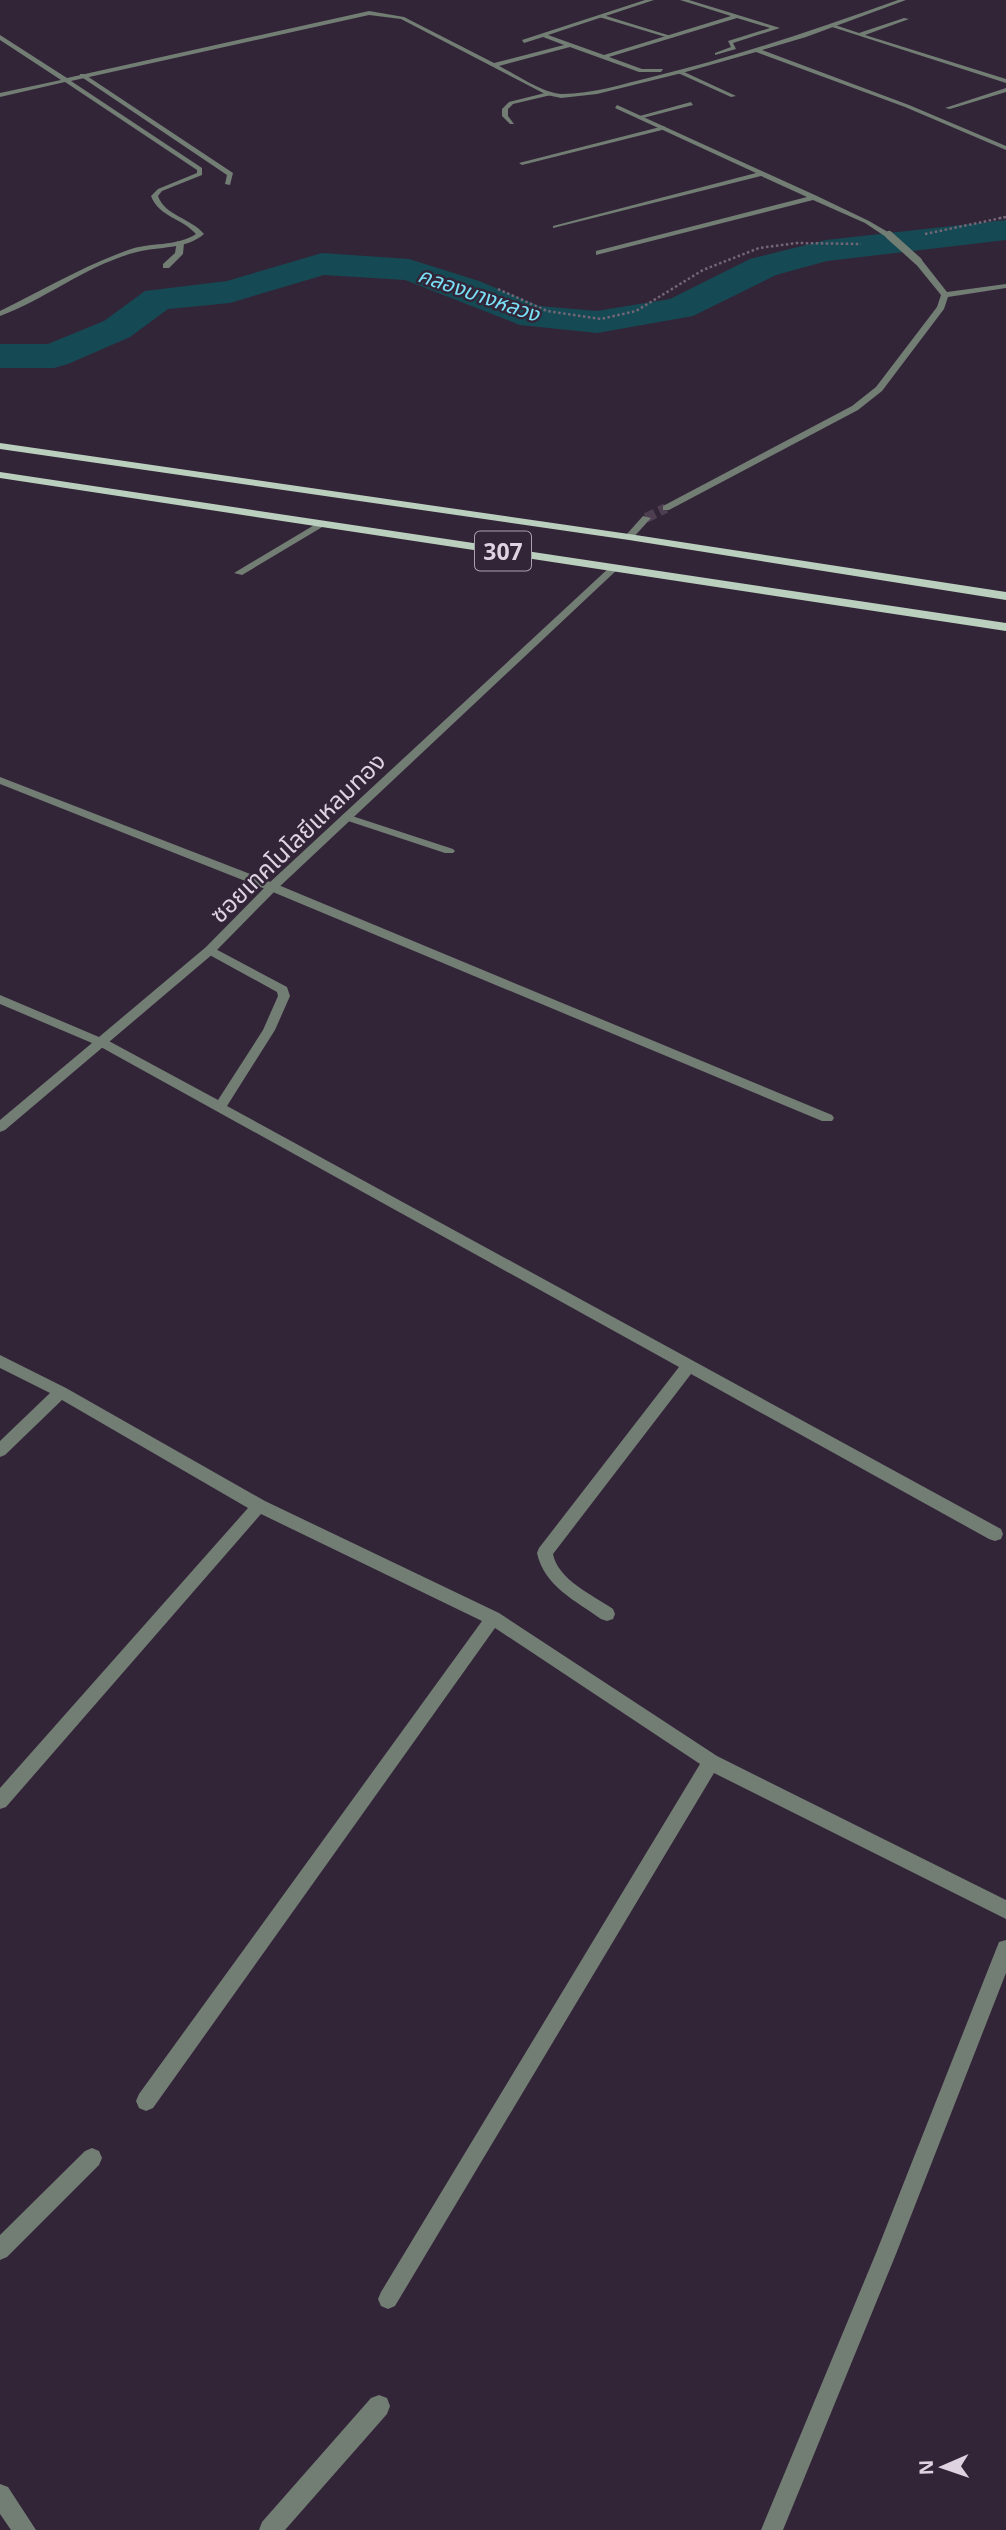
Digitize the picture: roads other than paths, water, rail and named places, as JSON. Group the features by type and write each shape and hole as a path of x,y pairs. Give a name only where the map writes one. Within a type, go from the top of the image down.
{"main road":[{"name":"307","path":"0,446 629,537 1006,596"},
{"name":"307","path":"0,475 1006,626"}],"street":[{"path":"524,41 650,0"},
{"path":"683,0 804,36"},
{"path":"512,123 505,116 505,109 511,103 549,94 597,92 680,72 804,36 903,0"},
{"path":"0,95 369,13 402,18 549,94"},
{"path":"601,16 671,37"},
{"path":"604,57 738,16"},
{"path":"861,34 906,19"},
{"path":"832,26 1006,81"},
{"path":"543,35 641,71 656,71 730,50 734,45 730,42 777,28"},
{"path":"0,37 68,79 200,169 200,174 194,178 160,190 154,196 160,208 195,226 200,234 190,241 135,250 113,258 0,314"},
{"path":"494,65 570,45"},
{"path":"757,50 906,106 1006,148"},
{"path":"680,72 733,96"},
{"path":"82,75 209,157 231,174 228,184"},
{"path":"948,108 1006,90"},
{"path":"639,117 691,104"},
{"path":"617,107 815,197 889,235 918,261 945,295"},
{"path":"522,163 664,128"},
{"path":"555,227 761,174"},
{"path":"599,253 649,237 815,197"},
{"path":"166,266 179,254 180,243"},
{"path":"945,295 1006,285"},
{"path":"666,508 855,408 879,389 941,307 945,295"},
{"path":"629,537 646,518"},
{"path":"239,573 321,524"},
{"name":"ซอยเทคโนโลยีแหลมทอง","path":"0,1127 103,1043 210,950 346,817 614,568"},
{"path":"0,780 272,887 827,1118"},
{"path":"346,817 449,852"},
{"path":"210,950 283,990 284,996 269,1030 220,1107"},
{"path":"0,999 103,1043 995,1534"},
{"path":"0,1361 61,1392 260,1506 493,1618 711,1762 1006,1910"},
{"path":"607,1614 551,1572 545,1562 545,1553 689,1365"},
{"path":"0,1451 61,1392"},
{"path":"0,1801 260,1506"},
{"path":"146,2101 493,1618"},
{"path":"388,2299 711,1762"},
{"path":"772,2530 886,2254 1006,1949"},
{"path":"0,2250 92,2158"},
{"path":"270,2530 379,2406"},
{"path":"0,2495 25,2530"}],"waterway":[{"name":"คลองบางหลวง","path":"0,356 54,356 117,329 158,299 230,292 322,264 409,270 466,289 533,317 597,322 680,308 763,267 826,251 1006,230"}],"tunnel":[{"path":"646,518 666,508"}]}
